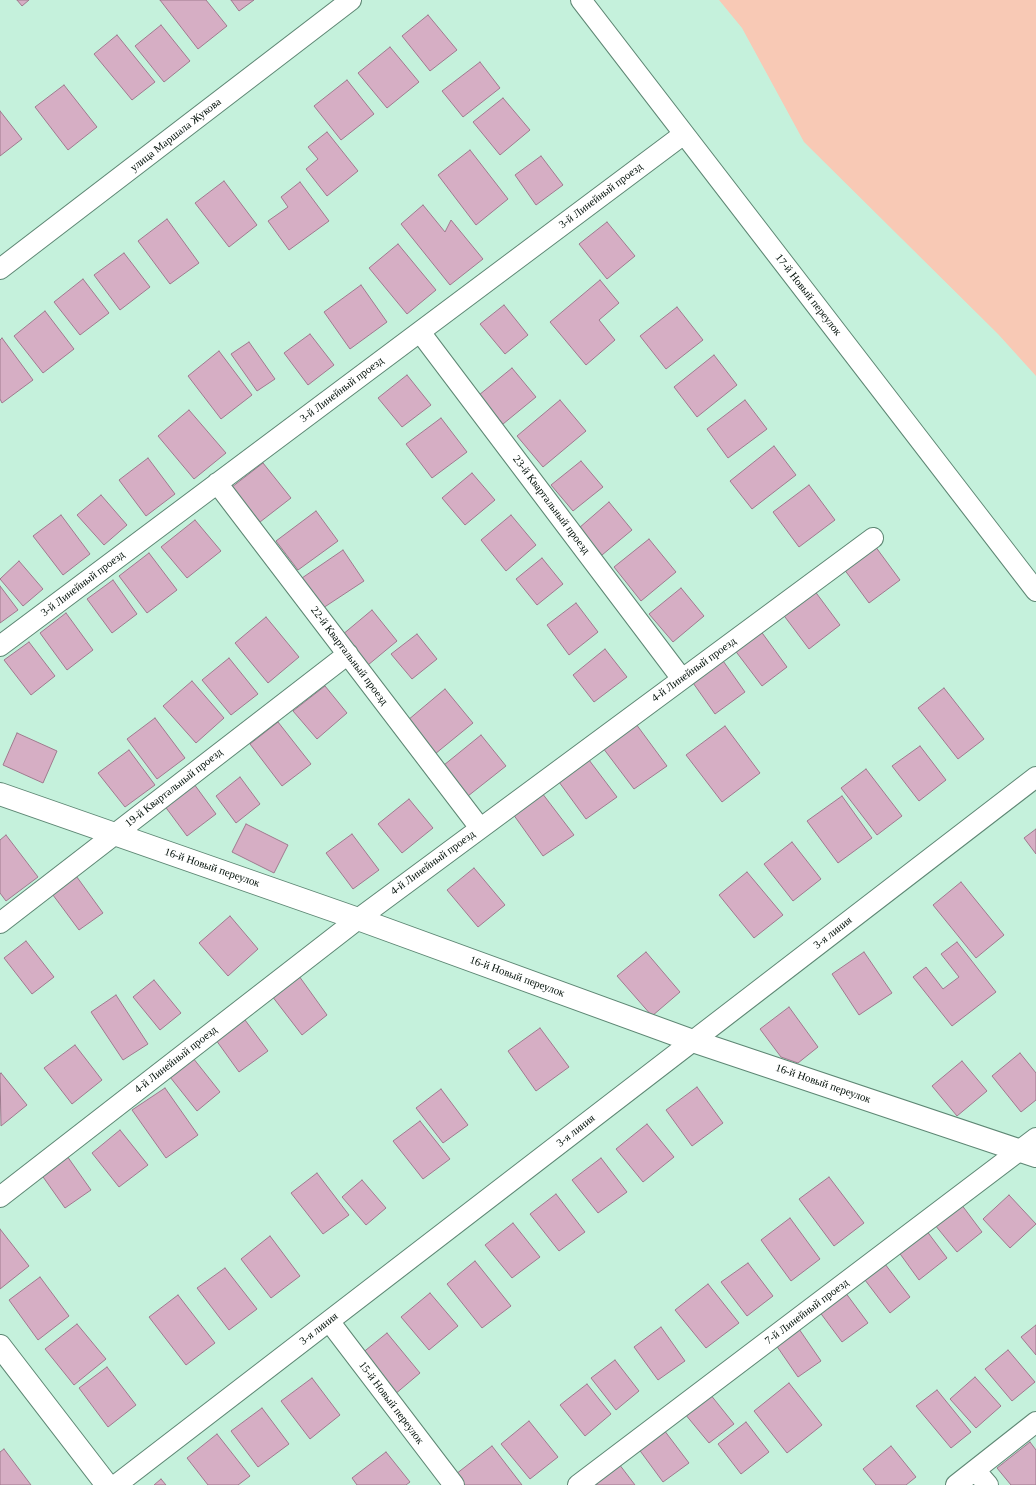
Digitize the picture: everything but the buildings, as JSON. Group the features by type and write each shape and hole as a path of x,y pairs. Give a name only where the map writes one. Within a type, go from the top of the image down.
{"street":[{"name":"улица Маршала Жукова","path":"0,270 351,0"},
{"name":"17-й Новый переулок","path":"581,0 1036,591"},
{"name":"3-й Линейный проезд","path":"0,646 684,134"},
{"name":"23-й Квартальный проезд","path":"420,332 682,679"},
{"name":"22-й Квартальный проезд","path":"217,483 480,828"},
{"name":"4-й Линейный проезд","path":"0,1197 358,919 873,538"},
{"name":"19-й Квартальный проезд","path":"0,923 348,654"},
{"name":"3-я линия","path":"116,1485 1036,777"},
{"name":"16-й Новый переулок","path":"0,794 358,919 693,1041 1031,1148"},
{"name":"7-й Линейный проезд","path":"578,1485 1031,1148"},
{"name":"15-й Новый переулок","path":"329,1321 454,1485"},
{"path":"0,1346 107,1485"},
{"path":"956,1485 1036,1422"},
{"path":"975,1470 988,1485"}],"shaded area":[{"path":"719,0 1036,0 1036,376 998,334 804,142 742,28"}]}
